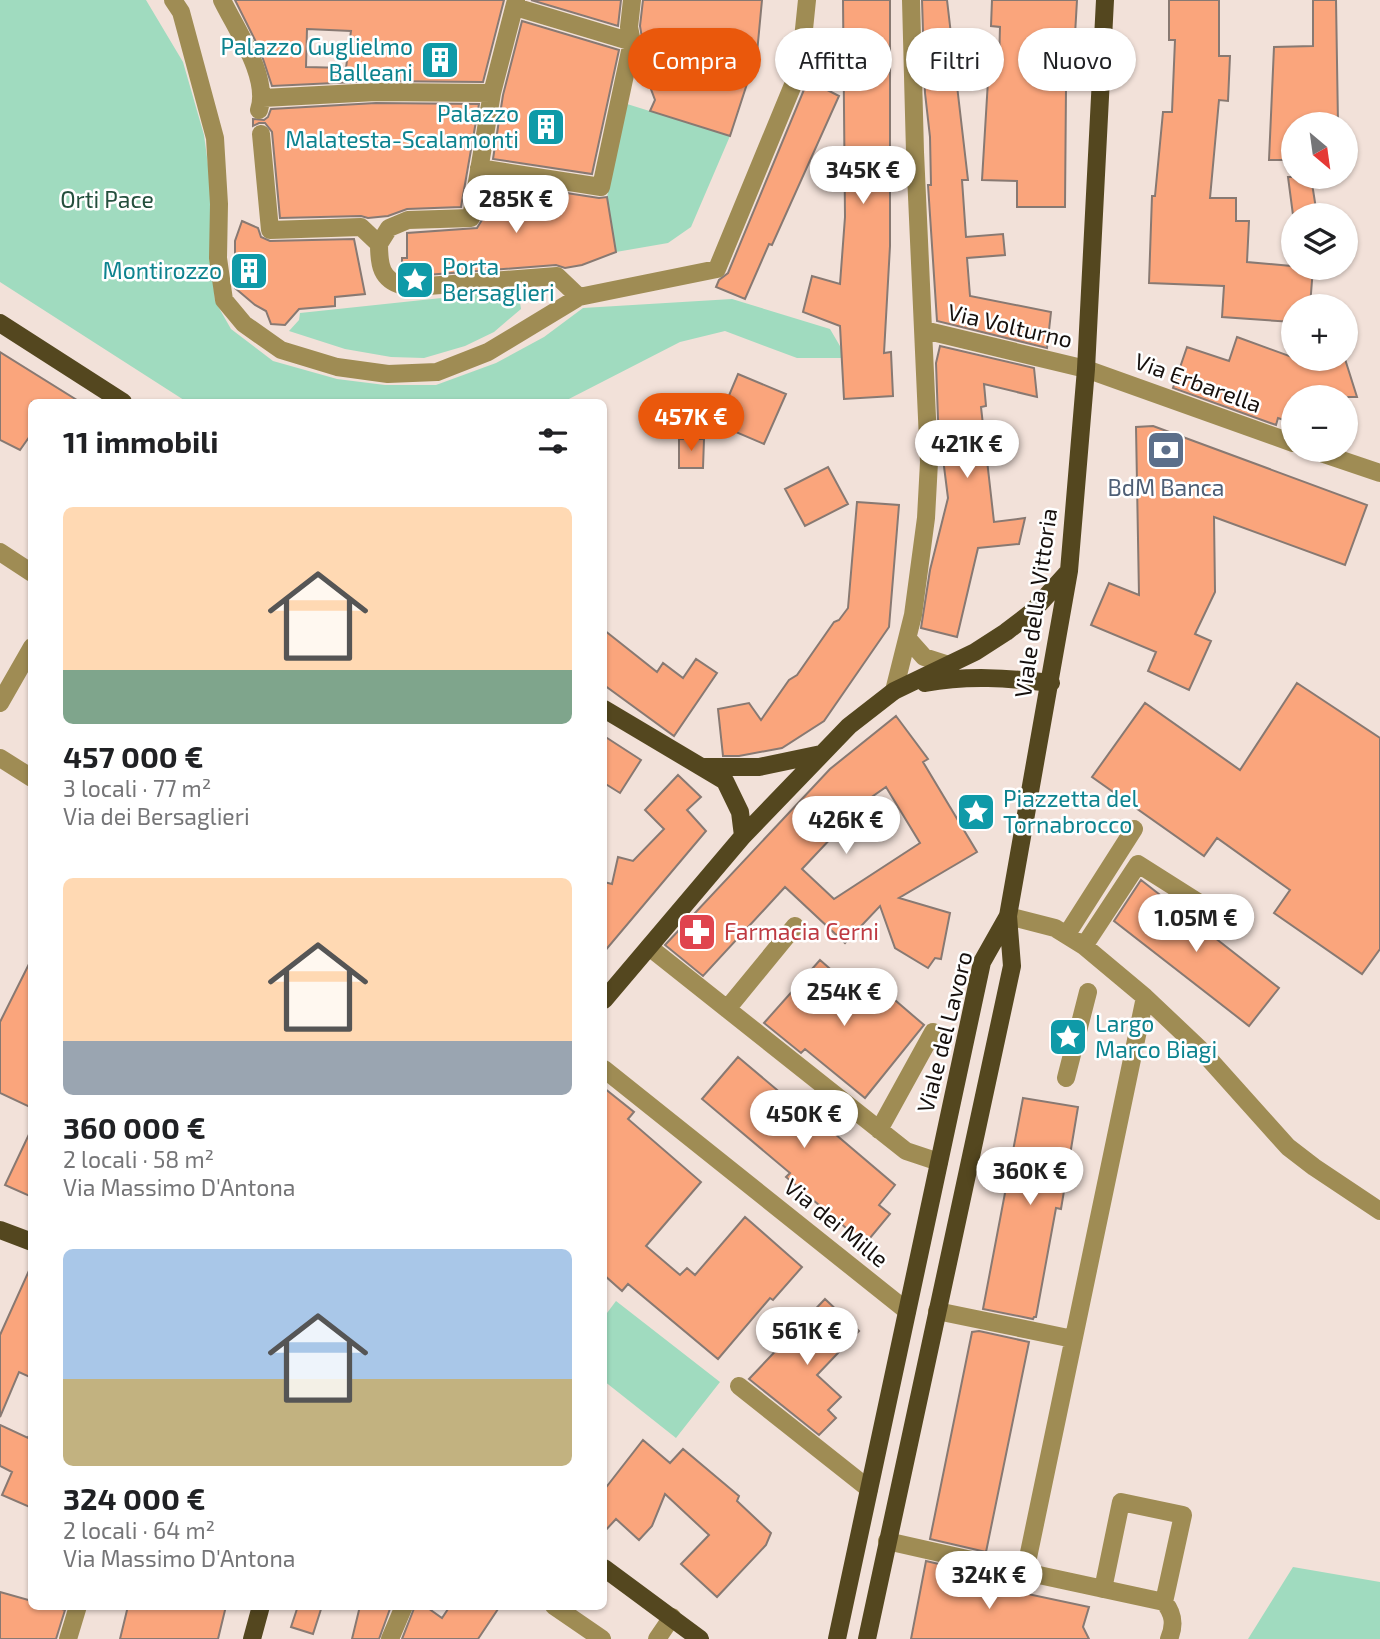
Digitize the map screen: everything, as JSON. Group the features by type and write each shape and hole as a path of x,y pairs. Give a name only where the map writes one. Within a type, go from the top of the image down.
{"main road":[{"name":"Viale della Vittoria","path":"1008,916 1069,571 1086,369 1105,0"},
{"path":"0,323 118,399"},
{"path":"607,996 743,836 849,726 894,691 949,665 1006,632 1032,612 1069,571"},
{"path":"894,691 935,681 979,678 1051,683"},
{"path":"607,711 725,781 740,812 743,836"},
{"path":"700,767 759,767 821,754"},
{"name":"Viale del Lavoro","path":"837,1639 982,961 1008,916"},
{"name":"Viale del Lavoro","path":"867,1639 1012,966 1008,916"},
{"path":"0,1230 28,1240"},
{"path":"607,1570 699,1639"},
{"path":"252,1639 260,1610"}],"street":[{"path":"173,0 181,12 215,138 219,204 218,258 224,300 244,324 281,350 337,367 388,374 437,372 488,352 579,298 717,269 800,68 807,0"},
{"path":"222,0 255,67 261,104 376,92 492,93"},
{"path":"629,28 632,0"},
{"path":"894,691 908,639 926,518 929,462 911,0"},
{"path":"403,286 391,283 382,270 379,244 389,228 408,220 471,218 492,93 516,4 628,42"},
{"path":"479,168 601,187 628,62"},
{"path":"261,134 271,230 361,227 379,244"},
{"path":"428,286 557,276 579,298"},
{"name":"Via Volturno","path":"924,331 1086,369"},
{"name":"Via Erbarella","path":"1086,369 1281,439"},
{"path":"1347,462 1380,473"},
{"path":"0,552 28,570"},
{"path":"908,639 923,657 949,665"},
{"path":"0,703 28,654"},
{"path":"0,758 28,776"},
{"path":"1067,934 1134,828"},
{"path":"1084,946 1138,864 1198,902"},
{"path":"1008,916 1055,928 1084,946 1145,997 1201,1050 1288,1147 1380,1211"},
{"path":"727,1009 795,926"},
{"path":"649,947 906,1151 939,1161"},
{"path":"1066,1078 1088,992"},
{"path":"1025,1572 1145,997"},
{"path":"879,1130 933,1032"},
{"name":"Via dei Mille","path":"607,1071 907,1311"},
{"path":"937,1311 1073,1339"},
{"path":"739,1386 869,1489"},
{"path":"1103,1589 1121,1502 1182,1515 1164,1602 1173,1617 1170,1639"},
{"path":"887,1541 1164,1602"},
{"path":"68,1639 77,1610"},
{"path":"390,1639 402,1610"},
{"path":"560,1610 602,1639"},
{"path":"657,1639 672,1617"}],"green space":[{"name":"Orti Pace","path":"0,0 146,0 183,62 204,135 212,194 211,261 215,301 231,329 273,361 337,379 385,385 436,385 496,363 544,337 583,308 732,299 830,329 847,358 797,358 725,331 680,342 569,399 182,399 0,282"},
{"path":"627,104 730,136 691,227 668,243 616,252 607,197"},
{"path":"518,290 521,309 494,332 465,346 424,358 391,357 345,349 289,331 299,320 300,313"},
{"path":"616,1301 720,1382 676,1438 607,1383 607,1313"},
{"path":"1293,1567 1380,1582 1380,1639 1248,1639"}],"building":[{"path":"235,0 504,0 483,82 376,81 272,86 260,50","holes":["307,29 351,31 346,68 306,67"]},
{"path":"531,0 621,0 618,26"},
{"path":"643,0 762,0 759,28 640,26"},
{"path":"843,0 890,0 890,28 843,28"},
{"path":"922,0 947,0 950,28 923,28"},
{"path":"992,0 1077,0 1075,28 1018,28 1018,91 1066,91 1065,207 1017,207 1017,181 982,180 987,91 1004,91 1004,28 991,26"},
{"path":"1169,0 1219,0 1219,56 1230,56 1228,101 1219,100 1210,198 1236,198 1236,221 1249,221 1247,262 1281,265 1281,280 1312,280 1311,294 1281,294 1281,321 1222,317 1224,286 1149,283 1152,196 1155,196 1163,112 1172,112 1175,40 1169,40"},
{"path":"1313,0 1336,0 1338,112 1281,112 1281,160 1269,160 1274,47 1313,46"},
{"name":"Palazzo Malatesta-Scalamonti","path":"522,21 619,50 592,174 493,159 503,95"},
{"path":"652,91 745,91 730,136 650,111 655,100"},
{"path":"803,91 829,91 839,96 745,299 716,287 719,280 728,273"},
{"path":"844,91 890,91 890,246 884,353 891,352 893,396 844,399 840,326 803,312 812,276 840,284 845,217"},
{"path":"958,91 968,180 962,180 966,237 1003,234 1005,255 967,258 970,296 1051,312 1047,348 937,321 928,185 931,185 930,137 925,93"},
{"path":"376,103 479,104 461,207 407,209 388,216 368,218 280,218 272,132 265,123 253,126 253,119 264,120 271,109"},
{"path":"489,181 607,197 616,252 582,265 565,268 556,265 426,275 418,282 417,288 422,295 407,296 414,285 411,278 402,274 402,258 407,258 407,233 477,228 482,220"},
{"path":"1290,189 1313,189 1315,203 1291,203"},
{"path":"242,221 258,228 261,237 270,241 354,239 365,294 335,297 335,306 299,309 285,325 271,324 266,311 235,288 235,241"},
{"path":"1237,337 1281,353 1281,371 1349,371 1353,385 1281,385 1281,419 1278,418 1276,425 1173,388 1187,347 1229,361"},
{"path":"940,346 1034,368 1037,397 984,384 986,406 981,407 994,522 1025,518 1019,544 978,548 957,637 921,628 930,570 948,498 938,419 936,363"},
{"path":"0,352 75,399 28,399 28,439 20,450 0,440"},
{"path":"738,374 786,394 764,444 717,424"},
{"path":"1153,426 1367,505 1345,565 1214,517 1215,592 1195,634 1211,641 1189,690 1148,671 1156,652 1091,625 1109,583 1139,595 1136,427"},
{"path":"679,439 704,439 703,468 679,468"},
{"path":"828,467 848,504 805,526 785,489"},
{"path":"857,502 899,505 889,627 824,721 782,748 739,756 723,756 718,709 749,703 761,720 834,622 839,620 848,608"},
{"path":"607,632 657,672 663,663 683,678 696,659 717,673 674,736 607,687"},
{"path":"1297,683 1380,738 1380,949 1362,974 1274,913 1290,890 1217,838 1204,856 1092,777 1145,703 1240,770"},
{"path":"896,716 928,759 923,762 977,852 899,898 950,913 941,959 935,958 928,968 895,948 880,906 845,943 785,887 703,976 665,945 830,769","holes":["886,787 920,843 834,899 802,869 866,801"]},
{"path":"607,738 641,760 620,793 607,785"},
{"path":"678,775 701,797 687,810 706,831 607,948 607,883 612,884 618,857 633,861 664,829 645,810"},
{"path":"1141,880 1279,988 1249,1026 1114,921"},
{"path":"820,960 877,1010 889,995 924,1025 865,1098 805,1049 801,1053 764,1023"},
{"path":"28,966 28,1106 0,1093 0,1022"},
{"path":"738,1057 895,1185 879,1205 890,1214 865,1244 786,1177 790,1173 702,1099"},
{"path":"607,1090 634,1112 628,1119 701,1182 646,1246 680,1275 687,1268 695,1275 745,1217 802,1267 773,1300 770,1298 718,1359 628,1284 622,1291 607,1278"},
{"path":"1023,1098 1078,1107 1061,1209 1056,1208 1036,1317 1033,1319 983,1309"},
{"path":"28,1136 28,1195 5,1185"},
{"path":"28,1273 28,1376 19,1372 0,1417 0,1335"},
{"path":"825,1299 859,1331 817,1375 841,1397 828,1410 836,1418 819,1435 749,1379"},
{"path":"979,1331 1029,1342 986,1552 930,1539 972,1332"},
{"path":"0,1425 28,1438 28,1506 2,1495 12,1472 0,1466"},
{"path":"643,1440 670,1463 683,1449 739,1496 737,1501 771,1533 766,1545 717,1597 681,1564 709,1535 665,1494 652,1526 639,1540 616,1519 607,1529 607,1486"},
{"path":"926,1561 982,1574 980,1584 1089,1607 1083,1627 1089,1639 911,1639"},
{"path":"0,1592 28,1600 28,1610 65,1610 56,1639 0,1639"},
{"path":"127,1610 225,1610 218,1639 120,1639"},
{"path":"297,1610 321,1610 313,1634 291,1627"},
{"path":"359,1610 390,1610 379,1639 352,1639"},
{"path":"413,1610 431,1610 442,1618 447,1610 497,1610 478,1639 402,1639"}],"place":[{"name":"Palazzo Guglielmo Balleani","path":"440,60"},
{"name":"Palazzo Malatesta-Scalamonti","path":"546,127"},
{"name":"Montirozzo","path":"249,271"},
{"name":"Porta Bersaglieri","path":"415,280"},
{"name":"BdM Banca","path":"1166,450"},
{"name":"Piazzetta del Tornabrocco","path":"976,812"},
{"name":"Farmacia Cerni","path":"697,932"},
{"name":"Largo Marco Biagi","path":"1068,1037"}]}
